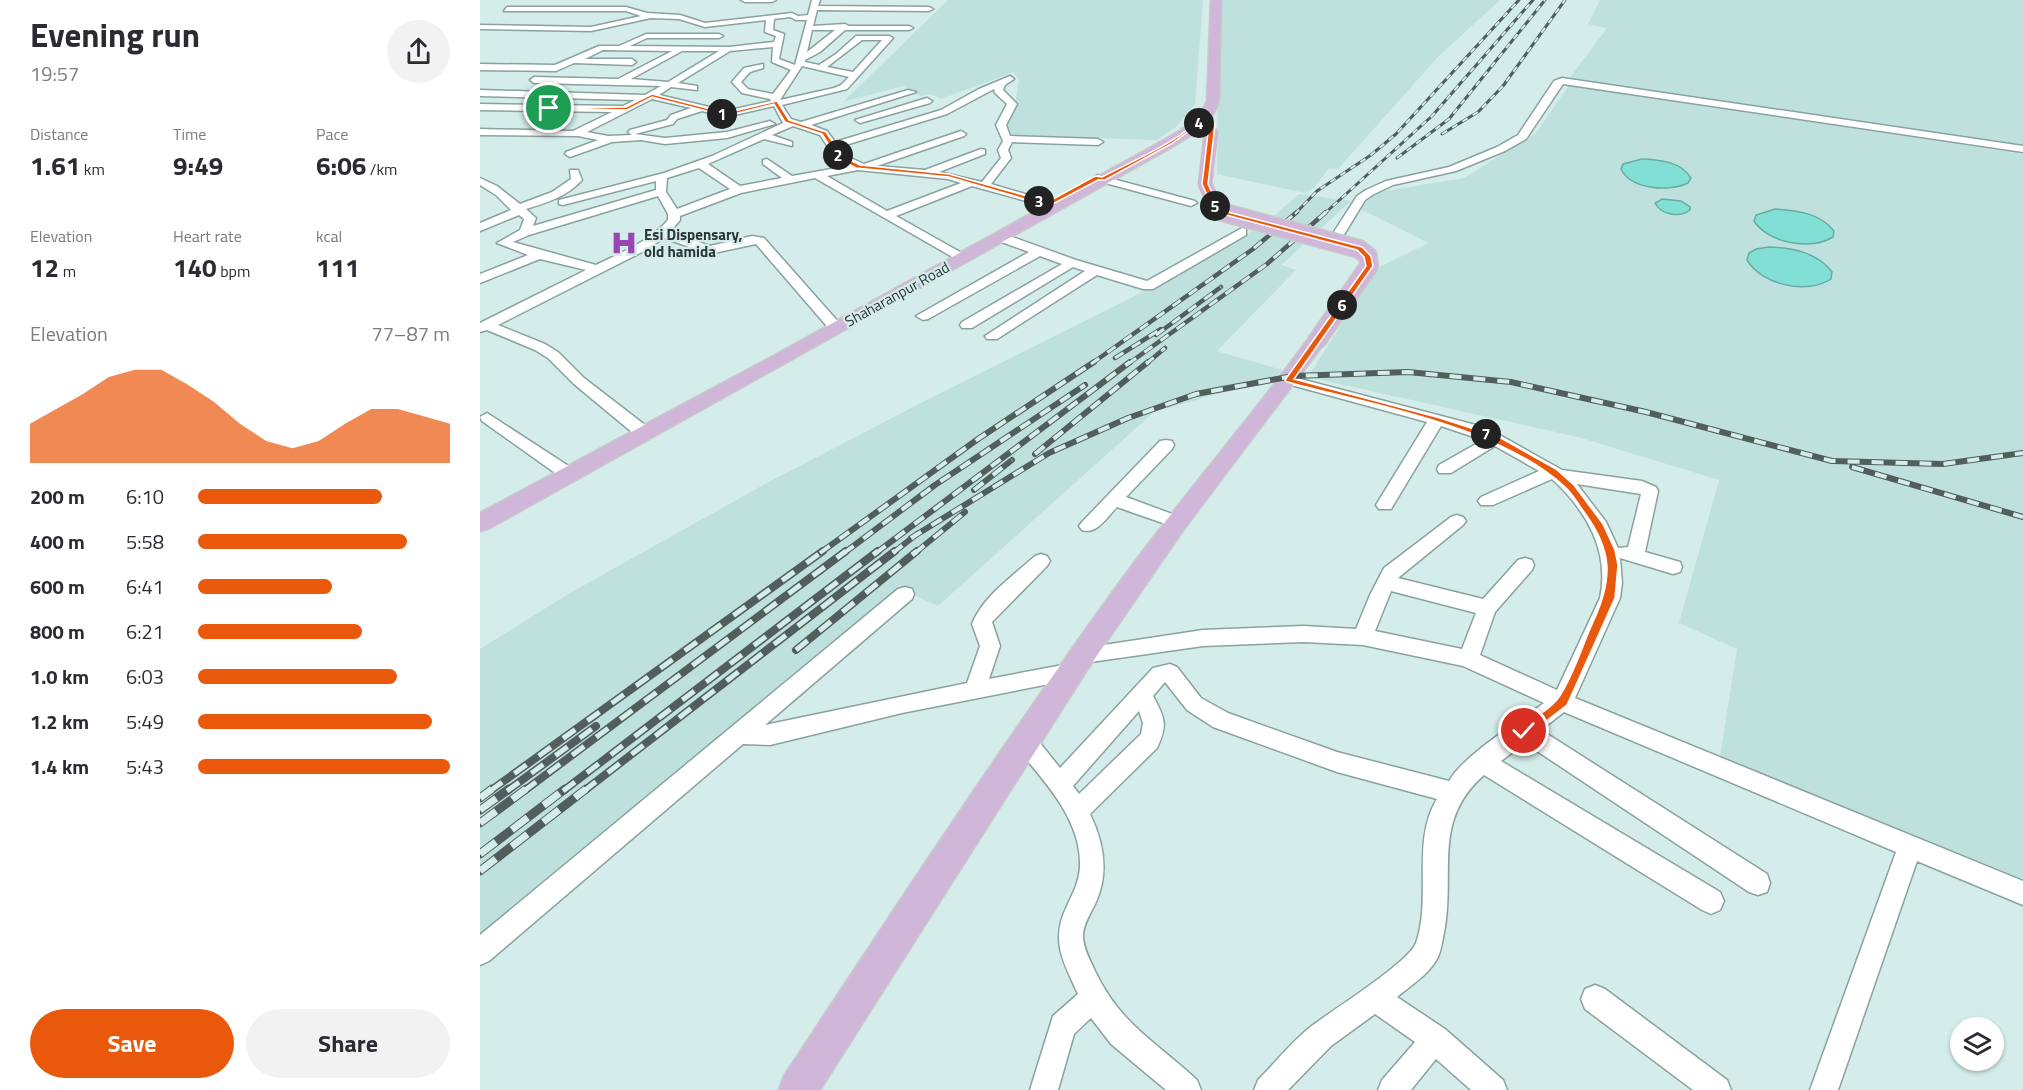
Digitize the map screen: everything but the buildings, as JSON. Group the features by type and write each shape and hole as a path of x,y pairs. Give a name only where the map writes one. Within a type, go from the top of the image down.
{"main road":[{"path":"1204,113 1208,0"},
{"path":"1204,113 1214,101 1216,0"},
{"path":"798,1090 1024,740 1177,522 1289,380 1369,266 1368,256 1359,249 1217,211 1205,184 1212,120 1204,113"},
{"name":"Shaharanpur Road","path":"480,523 834,326 956,255 1169,143 1200,123 1204,113"},
{"name":"Shaharanpur Road","path":"480,516 1000,237 1052,205"}],"street":[{"path":"539,0 613,0"},
{"path":"745,0 772,0"},
{"path":"847,8 857,0"},
{"path":"877,9 886,0"},
{"path":"898,9 907,0"},
{"path":"628,10 649,5 639,12"},
{"path":"759,14 770,18 792,7"},
{"path":"507,9 628,10 650,15 680,16 701,24 737,25 759,14 847,8 929,9"},
{"path":"811,12 853,19 907,19"},
{"path":"811,12 843,28 909,28"},
{"path":"800,63 811,12"},
{"path":"480,27 591,29 616,25 650,15"},
{"path":"770,18 769,32 780,34 775,60 821,67 853,75"},
{"path":"775,100 800,63 853,19"},
{"path":"712,24 724,36 730,46 729,52"},
{"path":"821,67 847,50 866,28"},
{"path":"619,48 646,36 724,36"},
{"path":"621,80 703,36"},
{"path":"480,93 667,98 726,114 775,100 840,89 889,38 858,39"},
{"path":"480,132 569,135 627,109 729,52 749,44 777,45"},
{"path":"480,67 556,68 598,48 729,52"},
{"path":"847,50 857,50"},
{"path":"867,50 877,51"},
{"path":"574,61 632,62"},
{"path":"760,66 745,72 736,82 746,91 775,100 793,123"},
{"path":"582,81 601,70 591,69"},
{"path":"527,80 621,80 694,88"},
{"path":"833,146 949,110 1005,80 998,91 1012,104 1001,122 1002,133 1008,143 1003,150 1006,158 979,184 887,215"},
{"path":"1338,235 1361,198 1370,192 1390,183 1452,169 1501,149 1522,137 1557,83 1562,81 2023,149"},
{"path":"577,132 609,139 641,137 665,141 727,135 793,123 911,92"},
{"path":"852,122 927,101"},
{"path":"480,107 627,109"},
{"path":"570,154 609,139 670,122 674,117 699,108"},
{"path":"480,122 535,123 516,133"},
{"path":"494,132 512,123"},
{"path":"563,202 675,173 701,164 793,123 826,130 840,157 860,167 928,173 979,184 1052,205"},
{"path":"900,126 939,142"},
{"path":"674,214 738,190 860,167 962,134"},
{"path":"764,136 788,144"},
{"path":"1007,139 1098,142"},
{"path":"928,173 981,152"},
{"path":"662,161 675,173"},
{"path":"767,162 789,179"},
{"path":"701,164 738,190"},
{"path":"480,227 572,185 577,180 574,172"},
{"path":"815,174 956,255"},
{"path":"483,326 597,269 662,233 674,220 674,214 661,192 662,177"},
{"path":"1100,178 1191,203"},
{"path":"480,180 493,187 530,218 525,232"},
{"path":"597,269 539,255 503,243 525,232 661,192"},
{"path":"1000,237 1094,271 1150,286 1242,232"},
{"path":"662,233 709,250 752,240 759,241 834,326"},
{"path":"923,316 1039,251"},
{"path":"480,279 539,255"},
{"path":"967,325 1072,263"},
{"path":"992,336 1094,271"},
{"path":"483,326 540,347 553,355 579,381 639,429"},
{"path":"1268,1090 1321,1036 1375,998 1419,961 1427,951 1434,918 1437,839 1443,811 1462,780 1563,702 1610,598 1613,574 1610,550 1600,526 1571,487 1555,473 1496,439 1437,419 1289,380"},
{"path":"487,418 564,471"},
{"path":"1385,505 1437,419"},
{"path":"1445,469 1496,439"},
{"path":"1088,526 1166,445"},
{"path":"1487,501 1555,473 1642,487 1650,491 1651,496 1635,556"},
{"path":"1115,500 1177,522"},
{"path":"1363,637 1385,582 1391,573 1457,521"},
{"path":"1610,550 1673,567"},
{"path":"975,690 990,646 982,624 986,614 1041,561"},
{"path":"1468,659 1487,608 1525,565"},
{"path":"1385,582 1487,608"},
{"path":"480,952 905,594"},
{"path":"740,734 770,735 902,704 975,690 1078,664 1203,638 1304,634 1363,637 1468,659 1563,702 2023,893"},
{"path":"1059,784 1160,674 1170,673 1194,704 1221,720 1337,762 1454,793"},
{"path":"1076,812 1149,741 1155,732 1154,719 1141,694"},
{"path":"1524,731 1758,883"},
{"path":"1024,740 1059,784 1087,834 1093,866 1087,893 1073,921 1071,943 1085,979 1106,1017 1123,1035 1188,1090"},
{"path":"1483,762 1711,901"},
{"path":"1824,1090 1910,845"},
{"path":"1044,1090 1063,1026 1094,997"},
{"path":"1375,998 1435,1039 1493,1090"},
{"path":"1595,999 1717,1090"},
{"path":"1392,1090 1435,1039"}],"shaded area":[{"path":"948,0 1203,0 1195,104 1176,127 1157,140 1008,135 1003,131 1014,110 1019,80 1014,72 941,99 930,94 921,96 903,86 843,102"},
{"path":"1221,0 1500,0 1437,58 1338,169 1329,168 1314,188 1305,193 1217,174 1219,4"},
{"path":"1600,0 2023,0 2023,148 1568,80 1607,28 1588,24"},
{"path":"1569,85 2023,154 2023,885 1719,763 1737,649 1679,623 1719,480 1578,437 1308,377 1377,268 1429,243 1358,208 1379,192 1464,178 1536,133"},
{"path":"1299,194 1351,201 1281,265 1296,270 1217,351 1282,370 1274,381 1228,391 1154,412 938,606 912,594 480,946 480,649 570,593 765,484 1133,297 1231,244 1268,221"}],"water":[{"path":"1642,159 1676,165 1687,172 1691,178 1688,183 1671,188 1642,185 1626,176 1621,169 1623,164"},
{"path":"1662,199 1681,201 1690,207 1690,210 1681,214 1666,213 1655,203"},
{"path":"1775,209 1815,216 1834,231 1833,237 1813,244 1802,244 1769,235 1754,221 1756,215"},
{"path":"1769,247 1795,250 1812,256 1832,272 1831,279 1821,284 1798,287 1763,276 1747,260 1749,253 1756,249"}],"railway":[{"path":"1297,212 1317,191 1371,155 1396,134 1519,0"},
{"path":"1324,214 1432,116 1533,0"},
{"path":"1397,158 1449,119 1545,0"},
{"path":"1442,134 1478,112 1503,86 1565,0"},
{"path":"1091,364 1253,249 1297,212"},
{"path":"1128,364 1267,264 1326,212"},
{"path":"1156,335 1221,287"},
{"path":"1115,358 1161,329"},
{"path":"1146,364 1165,348"},
{"path":"876,553 1130,362"},
{"path":"1035,454 1148,362"},
{"path":"820,553 978,439 1091,364"},
{"path":"915,535 1049,453 1128,418 1196,394 1293,376 1408,372 1511,382 1646,412 1832,461 1943,464 2023,453"},
{"path":"844,553 935,485 1085,385"},
{"path":"974,490 1012,460"},
{"path":"1852,467 2023,517"},
{"path":"915,553 965,512"},
{"path":"893,553 915,535"},
{"path":"911,538 915,535"},
{"path":"490,791 823,551"},
{"path":"524,791 846,551"},
{"path":"563,791 878,551"},
{"path":"584,791 895,551"},
{"path":"796,650 917,551"},
{"path":"507,791 596,726"},
{"path":"480,798 492,789"},
{"path":"480,810 509,789"},
{"path":"480,823 526,789"},
{"path":"480,854 565,789"},
{"path":"480,871 586,789"}],"place":[{"name":"Esi Dispensary, old hamida","path":"624,243"}],"route":[{"path":"549,108 627,109 652,96 726,114 776,102 787,121 821,131 827,135 840,157 858,167 949,176 1049,204 1098,178 1103,179 1169,143 1200,123 1208,114 1212,125 1205,184 1217,211 1359,249 1368,256 1369,266 1289,380 1437,419 1481,432 1496,439 1553,471 1571,487 1600,526 1610,550 1613,565 1610,598 1563,702 1524,731"}]}
